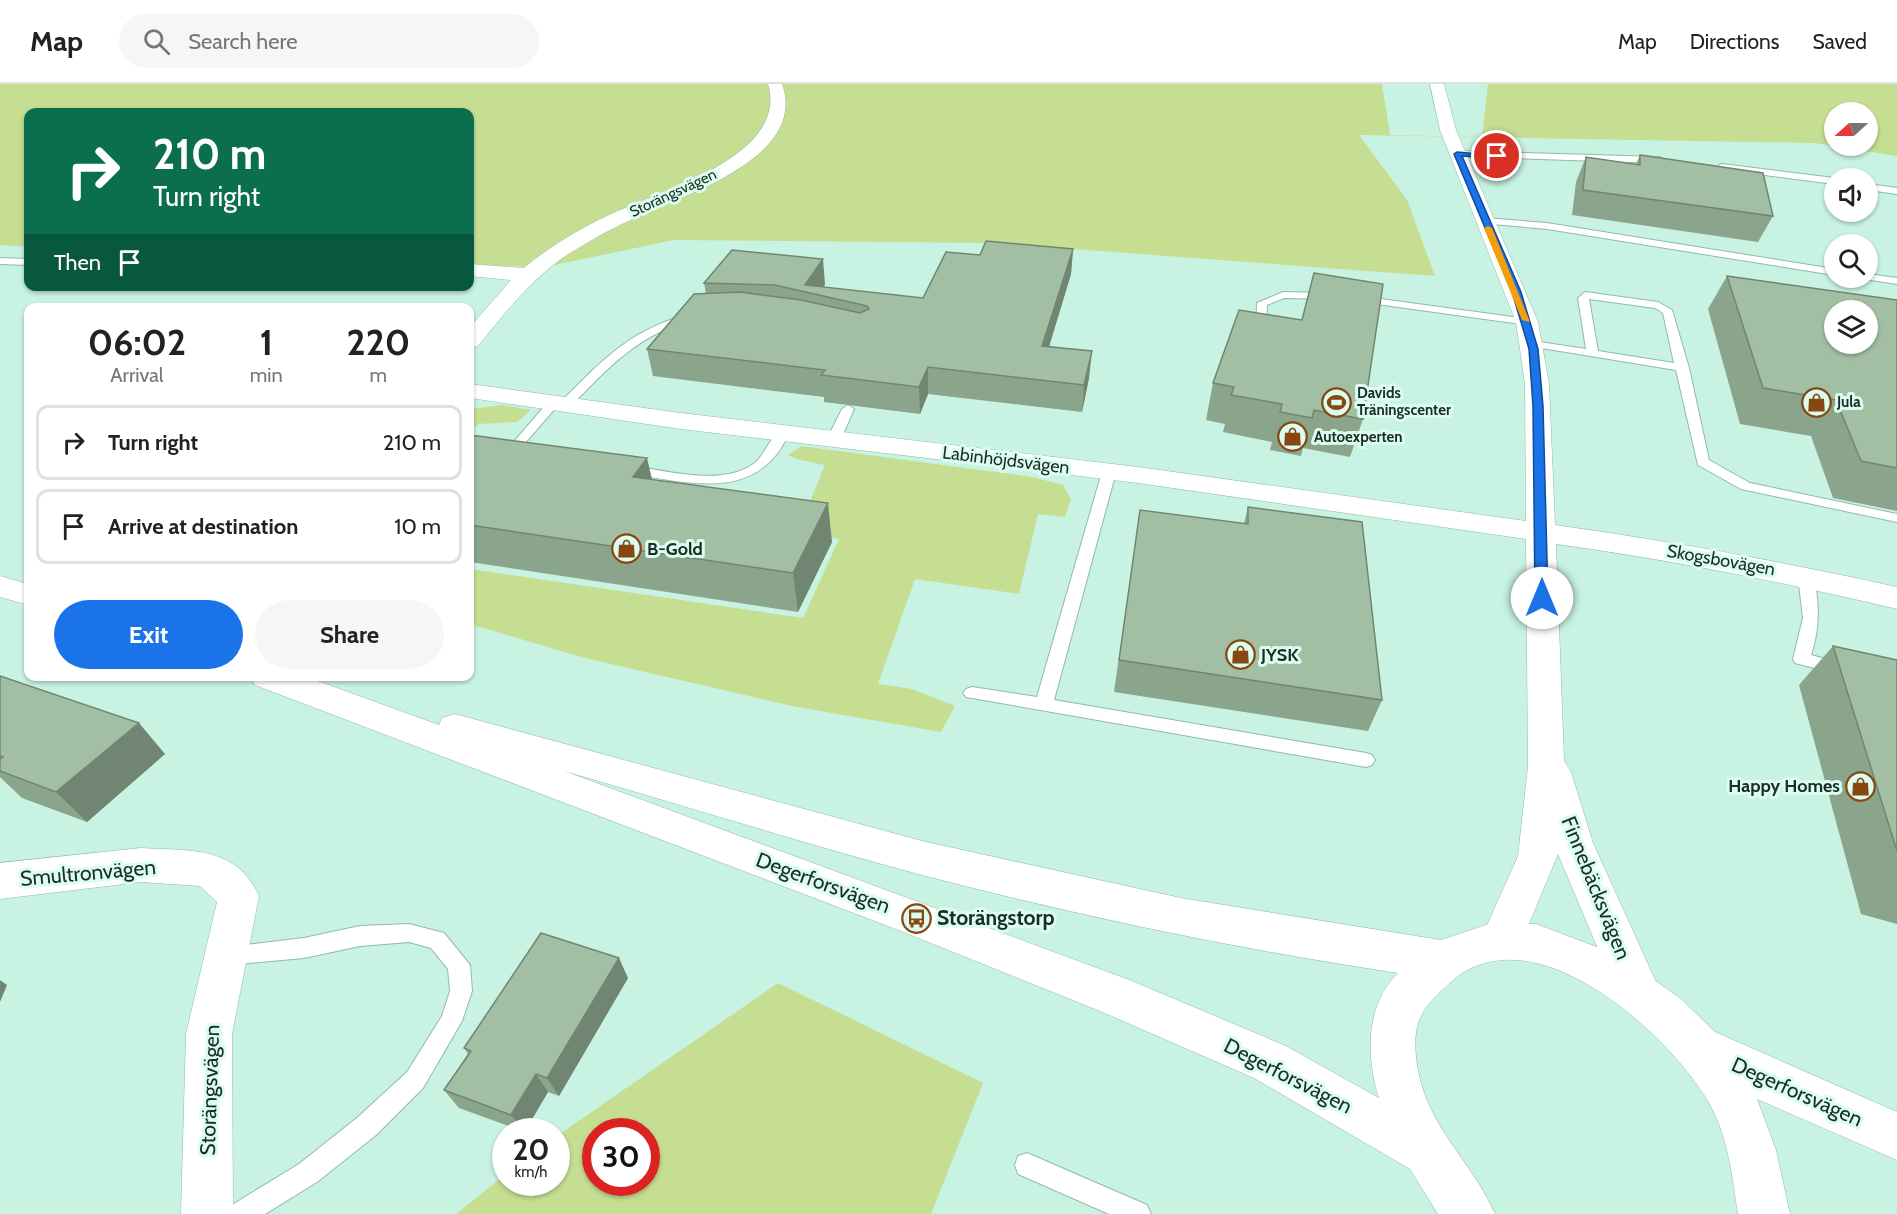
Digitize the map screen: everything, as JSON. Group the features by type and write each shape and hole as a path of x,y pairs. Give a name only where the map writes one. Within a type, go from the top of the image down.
{"street":[{"name":"Storängsvägen","path":"528,275 582,237 717,172 752,151 776,121 780,108 775,84"},
{"name":"Finnebäcksvägen","path":"1437,84 1448,130 1457,154 1527,322 1533,345 1537,384 1546,747 1538,856 1501,941"},
{"path":"474,270 528,275"},
{"path":"474,336 528,275"},
{"name":"Labinhöjdsvägen","path":"474,392 559,405 1109,472 1542,534"},
{"name":"Skogsbovägen","path":"1542,534 1659,549 1806,576 1897,598"},
{"path":"0,586 24,594"},
{"name":"Degerforsvägen","path":"281,681 572,792 916,918 1116,996 1270,1062 1425,1151"},
{"name":"Degerforsvägen","path":"305,690 507,741 923,858 1161,914 1288,938 1443,960"},
{"name":"Finnebäcksvägen","path":"1546,747 1573,843 1639,993"},
{"name":"Smultronvägen","path":"0,881 141,865 209,869 239,896"},
{"name":"Storängsvägen","path":"207,1214 209,1034 224,956 239,896"},
{"path":"1469,1214 1425,1151 1398,1084 1391,1039 1401,1002 1443,960 1468,949 1501,941 1533,942 1607,971 1666,1015 1698,1048 1717,1073 1738,1111 1750,1141 1764,1214"},
{"name":"Degerforsvägen","path":"1698,1048 1897,1136"}],"lane":[{"path":"1457,154 1676,162"},
{"path":"1710,166 1824,180"},
{"path":"1878,188 1897,191"},
{"path":"1485,221 1547,226 1824,270"},
{"path":"0,261 24,262"},
{"path":"1878,278 1897,281"},
{"path":"1260,341 1262,303 1283,295 1336,296 1527,322"},
{"path":"1593,353 1583,298 1585,295 1658,305 1668,312 1683,368 1703,462 1713,470 1746,486 1897,518"},
{"path":"543,455 524,451 518,446 559,405 638,335 670,320 705,314"},
{"path":"1533,345 1683,368"},
{"path":"834,439 848,409"},
{"path":"621,467 698,480 717,480 749,471 763,462 771,454 782,433"},
{"path":"1044,705 1109,472"},
{"path":"1806,576 1813,608 1810,633 1801,659 1854,672"},
{"path":"972,693 1366,760"},
{"path":"224,956 304,948 360,936 408,933 437,940 459,965 460,991 451,1021 415,1080 367,1126 308,1173 241,1214"},
{"path":"1027,1165 1138,1214"}],"green space":[{"path":"0,84 1382,84 1390,135 1482,137 1488,84 1897,84 1897,156 1878,153 1878,102 1824,102 1824,144 1359,135 1407,200 1435,276 992,243 674,240 545,267 474,265 474,108 24,108 24,247 0,245"},
{"path":"503,405 531,410 517,422 478,424 474,428 474,409"},
{"path":"801,446 1032,477 1063,485 1071,499 1065,517 1038,514 1019,594 915,579 878,684 912,689 955,706 941,732 792,706 581,657 474,625 474,570 803,618 839,539 798,531 825,465 788,455"},
{"path":"778,983 983,1083 931,1214 456,1214 492,1185 492,1196 570,1196 570,1127 582,1119 582,1196 660,1196 660,1118 583,1118"}],"building":[{"path":"1640,155 1763,173 1773,216 1583,190 1586,157 1640,165"},
{"path":"986,241 1073,249 1042,346 1092,351 1084,385 928,367 919,387 821,375 825,370 647,349 694,294 740,292 801,300 860,313 869,309 867,306 775,285 704,283 732,250 823,259 805,285 923,298 946,252 980,255"},
{"path":"1314,273 1383,284 1363,419 1314,410 1312,418 1280,412 1282,404 1231,395 1234,387 1213,383 1239,310 1302,320"},
{"path":"1727,276 1897,300 1897,468 1861,461 1836,400 1763,388"},
{"path":"474,436 647,458 633,477 828,503 793,573 474,526"},
{"name":"JYSK","path":"1248,507 1362,522 1382,700 1119,660 1140,510 1248,524"},
{"path":"1833,646 1897,660 1897,851"},
{"path":"0,676 139,723 56,792 0,771 0,759 3,757 0,756"},
{"path":"541,933 619,958 547,1078 536,1074 511,1115 444,1090 471,1051 464,1048"}],"slow traffic":[{"path":"1488,228 1527,320"}],"place":[{"name":"Davids Träningscenter","path":"1336,402"},
{"name":"Jula","path":"1816,402"},
{"name":"Autoexperten","path":"1293,437"},
{"name":"B-Gold","path":"626,549"},
{"name":"JYSK","path":"1240,655"},
{"name":"Happy Homes","path":"1861,786"},
{"name":"Storängstorp","path":"916,918"}],"route":[{"path":"1497,156 1457,154 1517,292 1534,349 1538,406 1542,598"}]}
